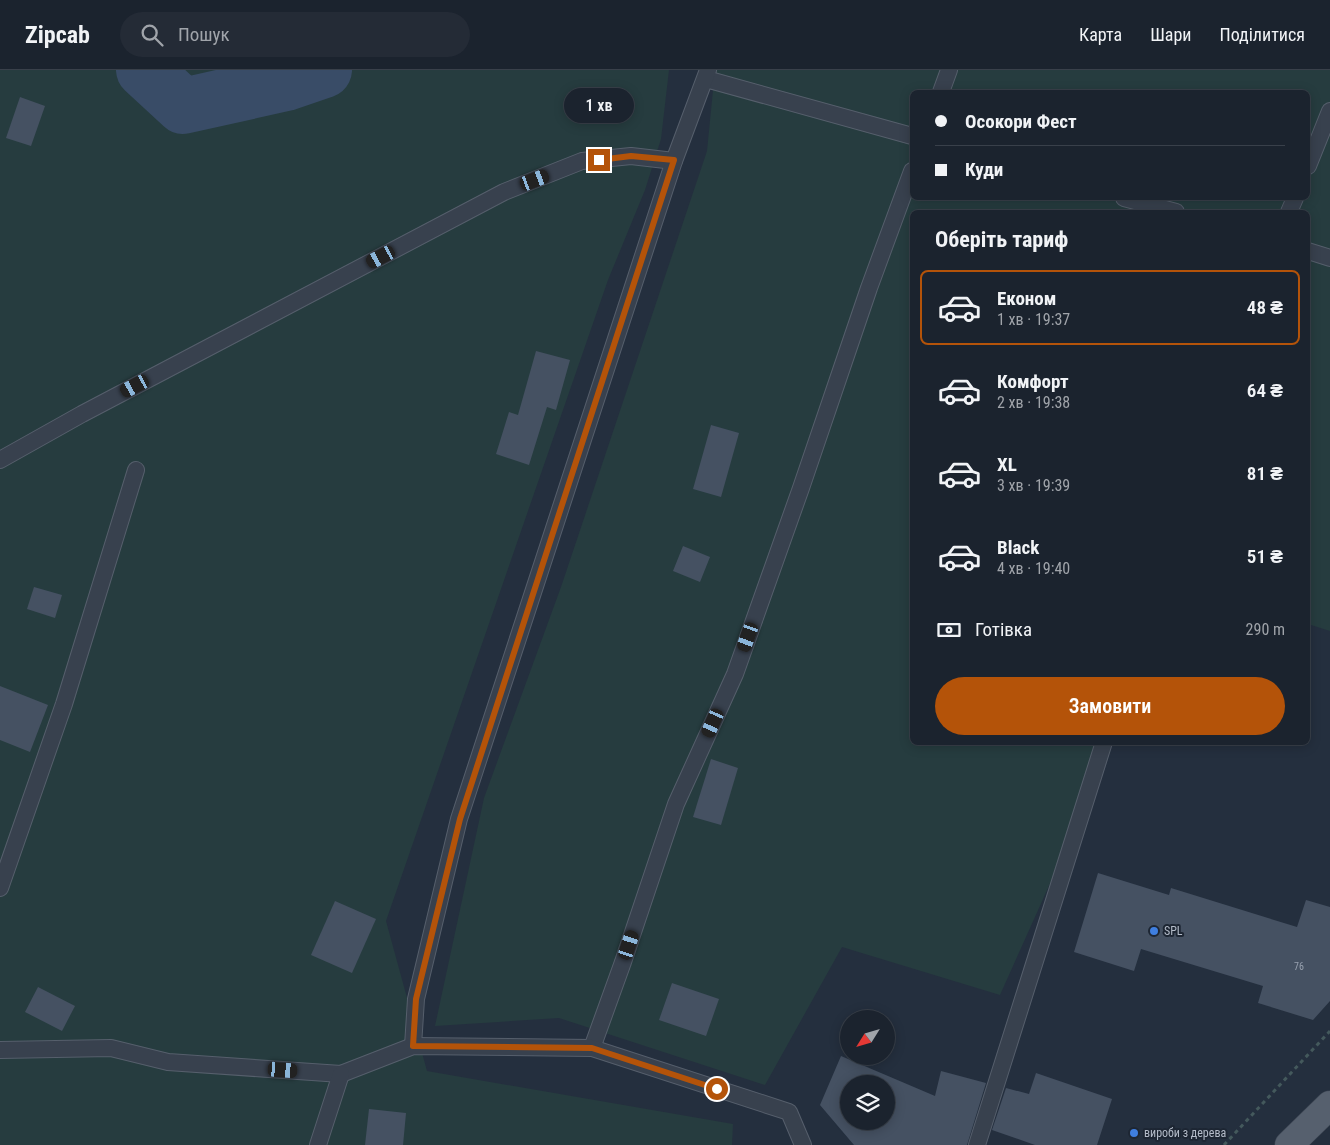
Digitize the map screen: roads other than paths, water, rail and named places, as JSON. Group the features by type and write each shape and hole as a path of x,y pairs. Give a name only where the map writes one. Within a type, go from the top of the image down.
{"main road":[{"path":"1289,1145 1330,1105"}],"lane":[{"path":"942,90 949,70"},
{"path":"413,1046 416,999 460,819 674,160 707,74 910,135"},
{"path":"1310,161 1330,111"},
{"path":"0,460 82,414 504,192 582,162 631,156 674,160"},
{"path":"592,1048 676,804 735,674 869,288 910,176"},
{"path":"1131,200 1169,210"},
{"path":"1310,252 1330,258"},
{"path":"0,888 64,704 136,470"},
{"path":"977,1145 1103,745"},
{"path":"0,1050 111,1048 168,1062 341,1074 413,1046 592,1048 789,1112 803,1145"},
{"path":"318,1145 341,1074"}],"waterway":[{"path":"144,70 183,106 286,83 324,70"}],"place":[{"name":"SPL","path":"1154,931"},
{"name":"вироби з дерева","path":"1134,1133"}]}
